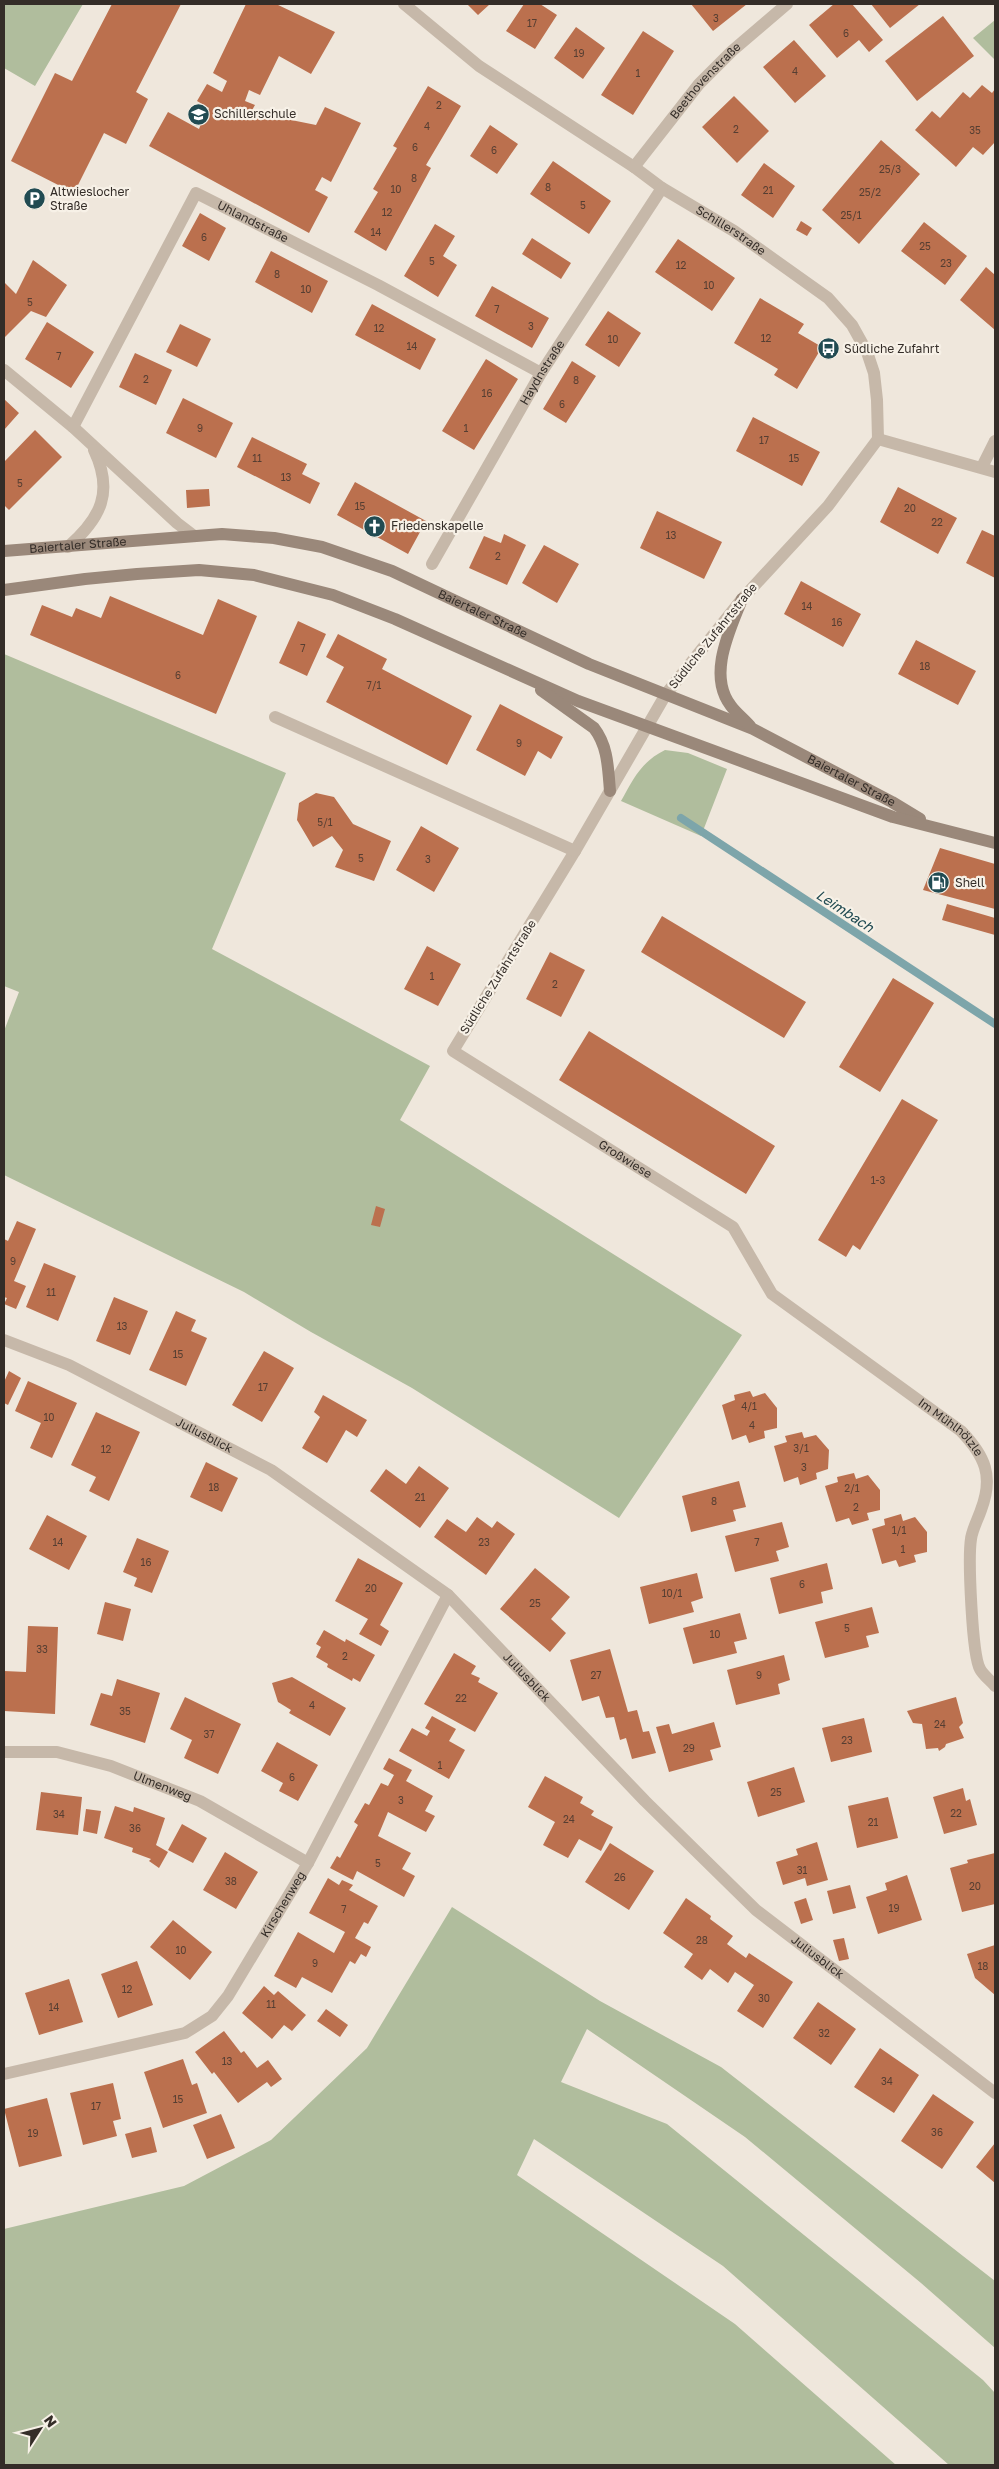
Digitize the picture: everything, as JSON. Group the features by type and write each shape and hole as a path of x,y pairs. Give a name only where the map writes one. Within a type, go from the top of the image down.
{"main road":[{"name":"Baiertaler Straße","path":"4,551 222,534 274,538 322,547 367,561 444,595 589,664 753,729 892,802 929,824"},
{"name":"Baiertaler Straße","path":"4,590 85,579 199,570 254,575 333,595 395,619 578,702 893,817 929,824 995,843"},
{"path":"742,599 721,663 720,679 730,705 753,729"},
{"path":"523,676 594,728 600,736 606,755 610,790"}],"street":[{"name":"Schillerstraße","path":"404,4 479,66 634,167 662,188 734,231 828,298 845,315 861,338 874,373 878,400 878,440"},
{"name":"Beethovenstraße","path":"634,167 699,84 732,51 787,4"},
{"name":"Haydnstraße","path":"432,564 541,373 662,188"},
{"name":"Uhlandstraße","path":"73,427 196,193 378,285 541,373"},
{"path":"4,370 73,427 194,536"},
{"path":"878,440 995,472"},
{"name":"Südliche Zufahrtstraße","path":"453,1051 575,851 666,694 742,599 828,506 878,440"},
{"path":"982,467 995,441"},
{"path":"68,547 92,523 104,494 104,478 92,446"},
{"path":"275,717 575,851"},
{"name":"Großwiese","path":"453,1051 733,1226 772,1294"},
{"name":"Im Mühlhölzle","path":"772,1294 961,1431 981,1457 988,1478 987,1495 971,1538 972,1597 979,1668 995,1686"},
{"name":"Juliusblick","path":"4,1340 69,1365 271,1470 448,1596 645,1801 756,1910 995,2093"},
{"name":"Kirschenweg","path":"4,2074 185,2033 212,2016 228,1996 308,1862 448,1596"},
{"name":"Ulmenweg","path":"4,1752 57,1752 112,1766 200,1801 308,1862"}],"green space":[{"path":"4,4 83,4 35,86 4,68"},
{"path":"995,20 995,60 973,38"},
{"path":"4,654 286,773 212,949 430,1066 400,1120 742,1335 619,1518 412,1388 244,1292 4,1175 4,1031 19,992 4,986"},
{"path":"665,750 688,753 727,769 701,836 621,801 644,765"},
{"path":"452,1907 600,2001 721,2067 995,2281 995,2348 921,2283 745,2137 587,2029 561,2082 667,2124 983,2380 995,2393 995,2465 949,2465 723,2266 534,2139 517,2175 735,2324 896,2465 4,2465 4,2229 184,2186 271,2140 367,2048"}],"building":[{"path":"112,4 181,4 136,92 148,99 126,144 104,133 74,193 11,161 55,73 72,81"},
{"path":"246,4 276,4 335,32 311,74 279,56 260,95 249,90 245,101 255,105 251,112 316,125 325,107 361,123 331,182 322,177 315,190 328,197 309,233 149,146 168,112 199,129 201,124 194,120 201,107 208,110 209,108 197,101 207,84 222,92 227,81 213,73"},
{"path":"467,4 490,4 478,15"},
{"path":"524,4 540,4 557,15 535,49 506,31"},
{"path":"691,4 747,4 713,31"},
{"path":"834,4 852,4 883,40 869,52 859,40 837,58 809,25"},
{"path":"871,4 920,4 890,28"},
{"path":"943,16 974,56 917,101 885,61"},
{"path":"576,27 605,48 583,79 554,58"},
{"path":"643,31 674,51 633,115 601,95"},
{"path":"794,40 826,76 795,103 763,67"},
{"path":"982,85 992,93 995,89 995,142 983,155 973,147 956,167 915,130 932,111 940,118 963,92 970,98"},
{"path":"428,86 461,106 426,165 431,168 386,251 354,232 378,192 373,189 397,148 393,146"},
{"path":"734,96 769,131 737,163 702,127"},
{"path":"490,125 518,144 497,174 470,156"},
{"path":"881,140 920,174 859,244 822,210"},
{"path":"553,161 611,201 589,234 530,194"},
{"path":"764,163 795,186 773,218 741,195"},
{"path":"200,213 226,228 209,261 182,246"},
{"path":"801,221 812,228 807,236 796,230"},
{"path":"924,222 967,256 945,285 901,251"},
{"path":"435,224 455,236 443,256 457,265 438,297 404,276"},
{"path":"532,238 571,263 561,279 522,254"},
{"path":"678,239 735,278 712,311 655,272"},
{"path":"271,251 328,281 312,313 255,282"},
{"path":"33,260 67,285 46,317 31,311 4,338 4,282 16,294"},
{"path":"986,267 995,275 995,330 960,300"},
{"path":"492,286 549,318 532,348 475,316"},
{"path":"760,298 804,324 798,333 822,347 797,389 774,375 778,369 734,343"},
{"path":"372,304 436,339 420,370 355,335"},
{"path":"608,311 641,333 619,367 585,345"},
{"path":"47,322 94,352 71,388 25,359"},
{"path":"180,324 211,339 197,367 166,352"},
{"path":"135,353 172,370 156,405 119,387"},
{"path":"486,359 518,379 474,450 442,431"},
{"path":"572,361 596,376 566,423 543,409"},
{"path":"183,398 233,423 216,458 166,433"},
{"path":"4,399 19,413 4,430"},
{"path":"753,417 820,452 802,486 736,451"},
{"path":"35,430 62,457 9,510 4,505 4,462"},
{"path":"252,437 307,464 302,474 320,483 310,504 237,467"},
{"path":"355,482 426,521 408,554 337,515"},
{"path":"898,487 957,518 938,554 880,522"},
{"path":"209,489 210,506 187,508 186,490"},
{"path":"657,511 722,542 704,579 640,548"},
{"path":"982,530 995,536 995,578 966,563"},
{"path":"504,534 526,545 507,585 469,568 484,536 501,543"},
{"path":"544,545 579,564 557,603 522,583"},
{"path":"801,581 861,614 843,647 784,614"},
{"path":"110,596 203,635 218,599 257,616 216,714 30,635 42,605 72,617 76,608 101,618"},
{"path":"298,621 326,634 307,676 279,663"},
{"path":"338,634 387,659 382,669 472,716 447,765 326,702 344,667 326,657"},
{"path":"916,640 976,671 958,705 898,674"},
{"path":"500,704 563,737 551,759 538,751 525,776 476,750"},
{"path":"316,793 334,797 353,824 391,841 374,881 335,867 343,850 332,836 313,847 297,820 299,803"},
{"path":"421,826 459,848 434,892 396,870"},
{"path":"940,848 995,864 995,909 923,890"},
{"path":"947,904 995,918 995,935 942,920"},
{"path":"662,916 806,1002 784,1038 641,952"},
{"path":"427,946 461,964 438,1006 404,989"},
{"path":"550,952 585,970 561,1017 526,999"},
{"path":"893,978 934,1003 880,1092 839,1067"},
{"path":"589,1031 775,1146 746,1194 559,1080"},
{"path":"902,1099 938,1120 860,1250 853,1245 846,1257 818,1240"},
{"path":"376,1206 385,1209 380,1227 371,1225"},
{"path":"17,1221 36,1229 14,1281 26,1286 16,1309 4,1304 7,1298 4,1297 4,1239 8,1241"},
{"path":"44,1263 76,1276 58,1321 26,1307"},
{"path":"114,1297 148,1311 130,1355 96,1341"},
{"path":"176,1311 196,1320 191,1331 207,1338 186,1386 149,1370"},
{"path":"264,1351 294,1368 262,1422 232,1405"},
{"path":"9,1371 21,1378 8,1405 4,1403 4,1382"},
{"path":"28,1381 77,1403 52,1458 30,1448 41,1423 15,1411"},
{"path":"750,1391 753,1397 765,1393 777,1408 777,1428 764,1431 765,1438 749,1443 746,1435 732,1440 722,1405 735,1400 734,1395"},
{"path":"323,1395 367,1420 357,1437 346,1430 327,1463 302,1448 320,1417 314,1412"},
{"path":"96,1412 140,1432 109,1501 89,1491 96,1477 71,1465"},
{"path":"802,1432 804,1438 816,1435 829,1450 828,1469 816,1473 817,1479 800,1485 798,1477 784,1482 774,1446 787,1442 785,1436"},
{"path":"206,1462 238,1478 222,1512 190,1497"},
{"path":"419,1466 449,1488 420,1528 370,1491 386,1469 406,1484"},
{"path":"854,1473 856,1479 868,1475 880,1490 880,1510 867,1513 869,1520 852,1525 849,1518 836,1522 825,1486 838,1482 837,1477"},
{"path":"739,1481 746,1507 733,1510 736,1521 691,1532 682,1496"},
{"path":"901,1514 903,1521 915,1517 927,1532 927,1552 914,1555 916,1562 899,1567 896,1560 882,1564 872,1529 885,1525 884,1519"},
{"path":"47,1515 87,1536 69,1570 29,1549"},
{"path":"477,1517 492,1528 497,1521 515,1534 486,1575 434,1537 447,1519 466,1532"},
{"path":"782,1522 789,1547 776,1551 779,1561 735,1572 725,1536"},
{"path":"137,1538 169,1551 152,1593 134,1586 137,1578 123,1572"},
{"path":"358,1558 403,1583 380,1625 389,1631 381,1646 359,1634 368,1619 335,1601"},
{"path":"827,1563 833,1589 821,1592 823,1603 779,1614 770,1578"},
{"path":"535,1568 570,1597 551,1619 566,1633 550,1652 500,1609"},
{"path":"697,1573 703,1598 691,1602 694,1612 649,1624 640,1587"},
{"path":"105,1602 131,1609 123,1641 97,1634"},
{"path":"872,1607 879,1633 866,1636 869,1647 825,1658 815,1622"},
{"path":"740,1613 747,1639 734,1642 737,1653 693,1664 683,1628"},
{"path":"28,1626 58,1627 55,1714 4,1711 4,1671 26,1672"},
{"path":"324,1630 345,1642 346,1639 375,1655 360,1682 353,1678 352,1681 327,1667 328,1664 316,1657 321,1647 316,1644"},
{"path":"610,1649 628,1712 637,1710 643,1732 649,1731 656,1753 632,1759 626,1738 620,1740 614,1717 606,1718 599,1696 582,1701 570,1660"},
{"path":"454,1653 476,1666 471,1674 480,1678 478,1682 498,1693 475,1732 424,1704"},
{"path":"784,1655 790,1680 778,1684 780,1694 736,1705 727,1670"},
{"path":"292,1677 346,1708 330,1736 289,1713 291,1710 278,1702 272,1683"},
{"path":"117,1679 160,1693 145,1743 90,1725 101,1693 112,1696"},
{"path":"185,1697 241,1724 218,1774 184,1758 192,1740 170,1729"},
{"path":"956,1697 963,1723 959,1727 964,1738 946,1744 939,1751 938,1748 926,1749 922,1724 913,1723 907,1711"},
{"path":"432,1716 456,1729 449,1741 465,1750 449,1779 399,1751 412,1728 427,1736 430,1731 425,1728"},
{"path":"864,1718 872,1752 831,1762 822,1728"},
{"path":"714,1722 721,1747 710,1750 713,1760 669,1772 656,1727 669,1724 672,1734"},
{"path":"277,1742 318,1765 298,1801 279,1791 283,1783 261,1771"},
{"path":"389,1758 412,1770 406,1781 433,1796 425,1811 435,1816 426,1832 388,1812 378,1836 411,1853 402,1869 415,1876 404,1897 357,1871 353,1880 330,1868 337,1856 340,1858 358,1825 354,1822 365,1803 369,1805 381,1783 388,1786 394,1775 383,1769"},
{"path":"794,1767 805,1802 758,1817 747,1782"},
{"path":"545,1776 583,1797 580,1803 594,1811 591,1815 613,1827 601,1851 579,1839 568,1858 543,1845 555,1822 528,1807"},
{"path":"963,1788 966,1801 970,1799 977,1825 944,1834 933,1797"},
{"path":"41,1792 82,1797 78,1835 36,1830"},
{"path":"888,1797 898,1838 857,1848 848,1806"},
{"path":"115,1806 133,1812 134,1807 165,1818 156,1845 168,1852 159,1868 149,1861 151,1859 132,1852 133,1848 104,1838"},
{"path":"86,1809 101,1811 97,1834 83,1831"},
{"path":"182,1824 207,1838 193,1863 168,1850"},
{"path":"817,1842 828,1880 807,1886 805,1878 783,1885 776,1862 798,1855 796,1849"},
{"path":"610,1843 654,1871 629,1910 585,1882"},
{"path":"225,1852 258,1872 236,1909 203,1890"},
{"path":"995,1853 995,1904 962,1912 950,1868 968,1863 967,1860"},
{"path":"907,1875 922,1920 878,1934 866,1897 887,1890 885,1883"},
{"path":"328,1878 339,1885 342,1880 353,1885 349,1890 378,1906 368,1924 364,1922 355,1938 371,1947 366,1957 361,1954 355,1964 350,1961 332,1993 302,1977 296,1988 274,1976 298,1932 334,1953 345,1932 309,1913"},
{"path":"850,1885 856,1908 833,1914 827,1891"},
{"path":"686,1898 711,1916 710,1919 733,1936 727,1944 746,1958 749,1953 793,1982 763,2028 737,2011 754,1985 735,1972 728,1983 710,1969 702,1980 684,1967 693,1954 663,1933"},
{"path":"806,1898 813,1920 801,1924 794,1902"},
{"path":"173,1920 212,1952 190,1980 150,1947"},
{"path":"844,1938 849,1959 839,1961 833,1940"},
{"path":"995,1945 995,1995 975,1978 967,1954"},
{"path":"137,1961 153,2005 118,2018 101,1974"},
{"path":"69,1979 83,2022 39,2035 25,1993"},
{"path":"264,1986 274,1995 278,1991 306,2015 292,2031 284,2025 272,2039 242,2013"},
{"path":"818,2002 856,2029 831,2065 793,2038"},
{"path":"326,2009 348,2025 340,2037 317,2021"},
{"path":"224,2031 241,2053 244,2051 257,2068 268,2060 282,2079 271,2087 267,2082 238,2103 214,2072 212,2074 195,2052"},
{"path":"880,2048 919,2075 894,2113 854,2087"},
{"path":"183,2059 192,2085 197,2083 207,2113 163,2128 144,2072"},
{"path":"113,2083 121,2119 113,2121 117,2136 83,2145 70,2093"},
{"path":"933,2094 974,2122 942,2169 901,2141"},
{"path":"47,2098 62,2156 19,2167 4,2109"},
{"path":"221,2114 235,2148 207,2159 193,2125"},
{"path":"151,2127 157,2152 132,2158 125,2134"},
{"path":"995,2143 995,2183 976,2167"}],"waterway":[{"name":"Leimbach","path":"681,818 995,1024"}],"place":[{"name":"Schillerschule","path":"198,114"},
{"name":"Altwieslocher Straße","path":"34,199"},
{"name":"Südliche Zufahrt","path":"828,349"},
{"name":"Friedenskapelle","path":"375,526"},
{"name":"Shell","path":"939,883"}]}
